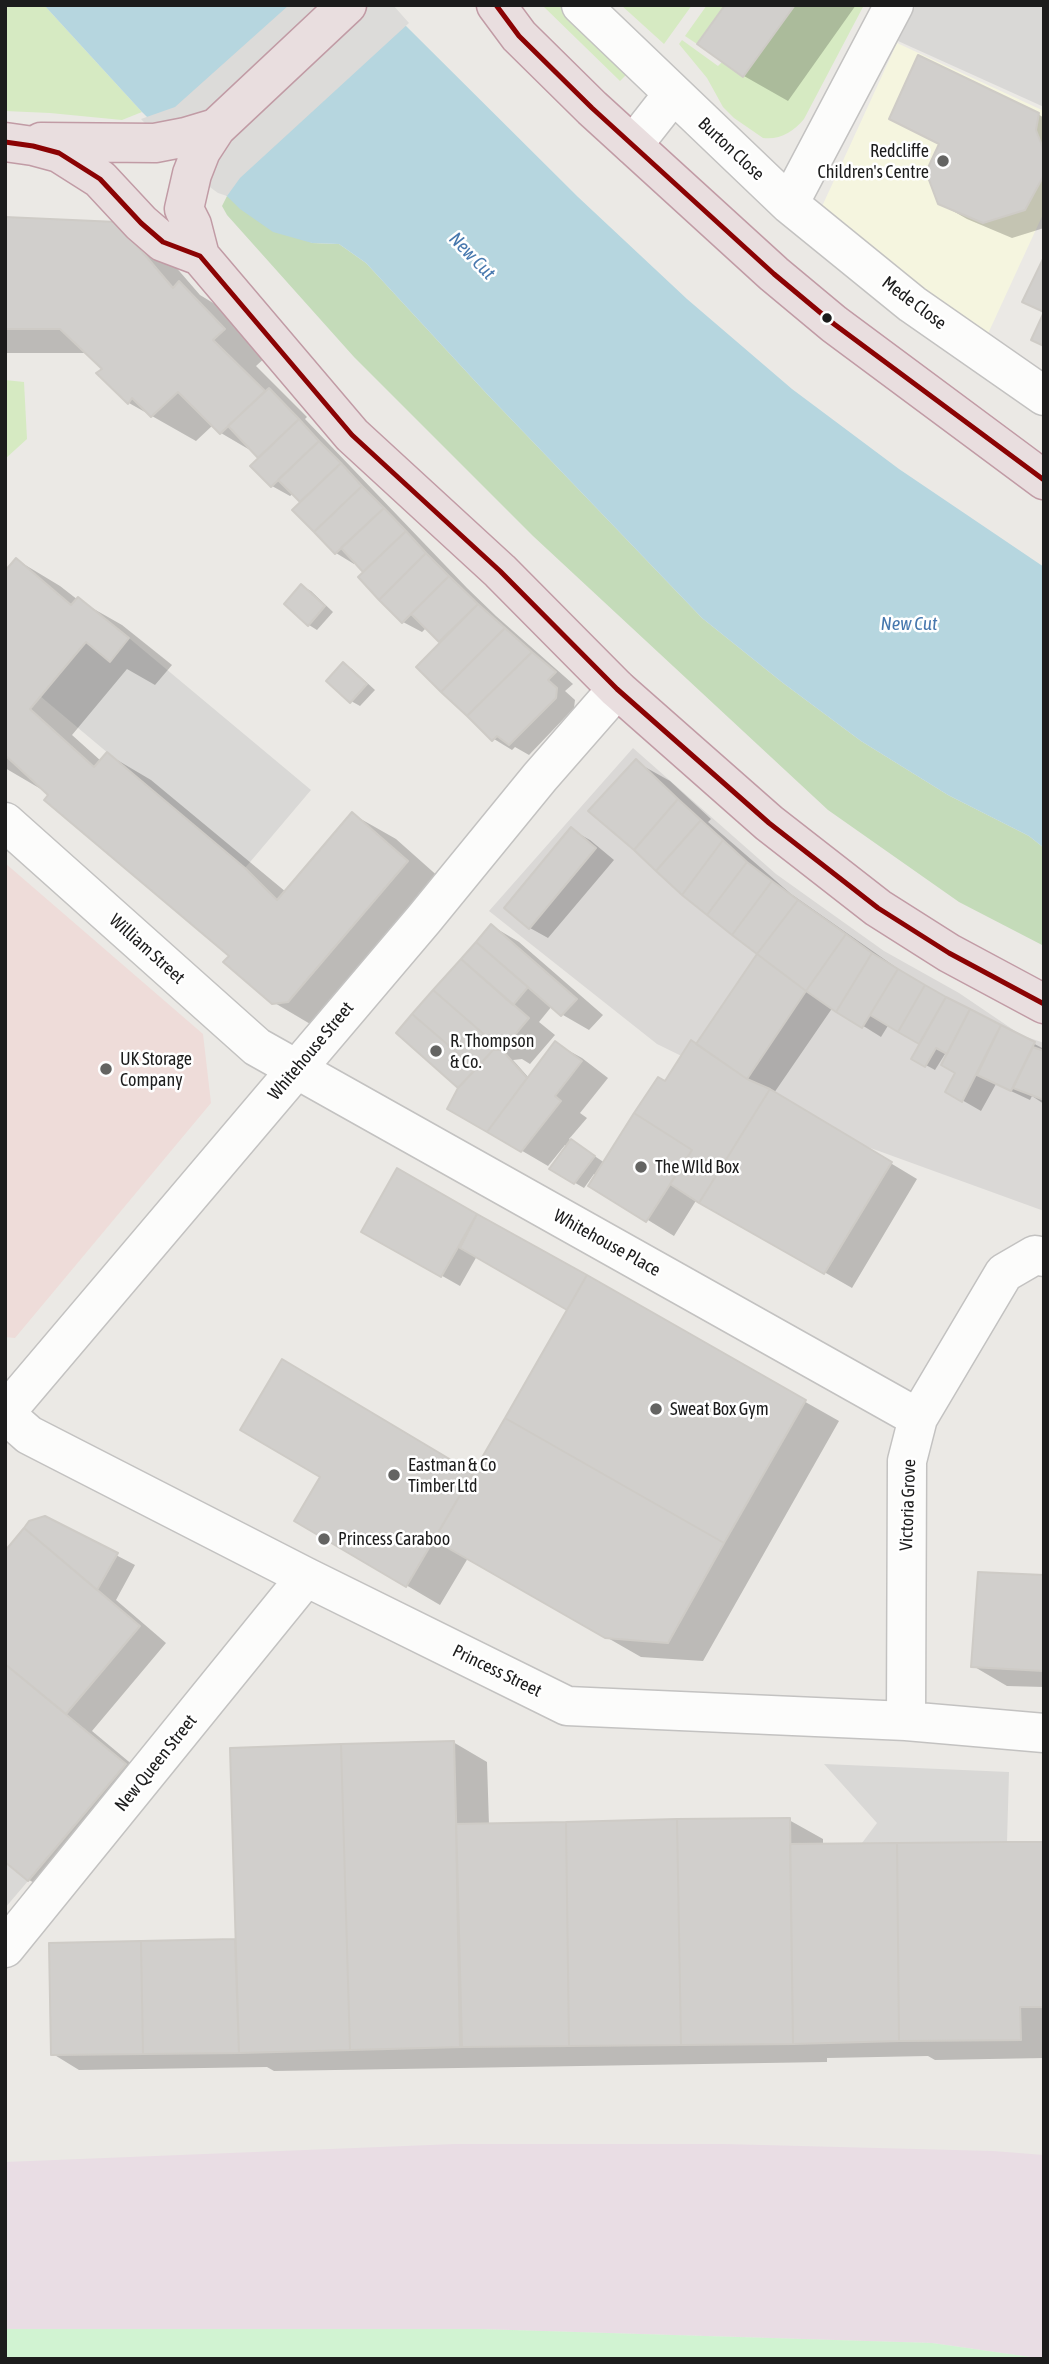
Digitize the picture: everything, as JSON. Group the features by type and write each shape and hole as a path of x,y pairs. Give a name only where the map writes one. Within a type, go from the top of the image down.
{"highway":[{"path":"347,5 216,128 201,151 192,174 184,209 192,225 200,256 352,435 500,571 617,689 769,823 878,908 948,953 1044,1004"},
{"path":"473,5 519,36"},
{"path":"496,5 519,36 592,108 774,274 834,324 1044,480"},
{"path":"5,142 155,143 216,128"},
{"path":"5,142 58,153 100,179 141,223 163,242 200,256"}],"street":[{"name":"Burton Close","path":"581,5 789,204"},
{"path":"789,204 894,5"},
{"path":"633,145 673,94"},
{"name":"Mede Close","path":"789,204 912,304 1044,396"},
{"name":"Whitehouse Street","path":"5,1413 617,689"},
{"name":"William Street","path":"5,822 257,1047 295,1069"},
{"name":"Whitehouse Place","path":"295,1069 918,1418"},
{"name":"Victoria Grove","path":"906,1721 907,1461 918,1418 1004,1273 1035,1255 1044,1257"},
{"name":"Princess Street","path":"5,1413 29,1435 306,1577 567,1706 906,1721 1044,1733"},
{"name":"New Queen Street","path":"5,1948 306,1577"}],"shaded area":[{"path":"916,5 1044,5 1044,107 898,41"},
{"name":"Redcliffe Children's Centre","path":"897,43 1044,111 1044,212 986,338 819,213"},
{"path":"129,638 311,790 245,868 40,696 86,642 110,661"},
{"path":"633,748 776,874 884,951 959,993 1021,1035 1044,1043 1044,1211 865,1146 657,1044 489,911"},
{"name":"UK Storage Company","path":"5,863 203,1034 211,1103 15,1338 5,1337"},
{"path":"824,1764 1009,1772 1007,1842 862,1843 877,1823"},
{"path":"5,1862 28,1881 5,1908"},
{"path":"455,2144 724,2144 993,2151 1044,2155 1044,2359 932,2343 478,2329 5,2329 5,2162"}],"green space":[{"path":"5,5 44,5 142,112 122,120 5,111"},
{"path":"542,5 559,5 628,73 620,81"},
{"path":"621,5 692,5 664,44"},
{"path":"707,5 725,5 697,44 685,36"},
{"path":"795,5 864,5 804,119 786,134 763,138 723,107 707,78 679,44 682,40 718,66 722,62 743,77"},
{"path":"227,196 312,243 339,244 366,263 487,394 702,618 861,741 948,795 1029,836 1044,848 1044,946 959,902 828,810 533,536 354,357 227,215 222,206"},
{"path":"5,380 24,382 27,439 5,459"},
{"path":"5,2329 478,2329 932,2343 1044,2359 5,2359"}],"water":[{"name":"New Cut","path":"44,5 371,5 405,25 578,197 687,299 792,389 899,469 1044,567 1044,848 1029,836 948,795 861,741 702,618 487,394 366,263 339,244 312,243 273,232 240,209 142,112"}],"pier":[{"path":"289,5 393,5 409,23 240,178 227,196 218,193 192,174 141,119 175,107"}],"building":[{"path":"725,5 795,5 743,77 697,44"},
{"path":"918,55 1039,113 1036,130 1044,151 1044,175 1025,210 983,223 938,204 926,172 939,144 889,119"},
{"path":"5,217 117,222 173,288 179,281 225,329 213,340 265,391 220,434 178,392 151,417 132,398 128,404 96,373 102,369 60,329 5,329"},
{"path":"1044,257 1044,312 1022,302"},
{"path":"1044,312 1044,346 1031,340"},
{"path":"269,388 299,419 258,458 228,426"},
{"path":"299,419 319,441 271,487 250,466"},
{"path":"319,441 341,463 300,502 278,480"},
{"path":"341,463 362,486 314,532 292,510"},
{"path":"362,486 384,508 335,554 314,532"},
{"path":"384,508 406,531 363,572 341,548"},
{"path":"406,531 426,553 379,600 358,577"},
{"path":"426,553 449,576 402,623 379,600"},
{"path":"16,558 71,605 78,597 129,638 110,662 86,642 30,709 94,767 107,752 245,868 277,900 352,812 408,861 288,1002 272,1004 223,962 229,956 44,800 48,795 7,757 5,759 5,571"},
{"path":"449,576 478,604 439,642 411,614"},
{"path":"301,584 325,606 308,626 284,604"},
{"path":"478,604 505,628 441,692 416,667"},
{"path":"505,628 532,652 467,716 441,692"},
{"path":"532,652 556,672 548,680 557,688 556,698 509,745 497,736 492,741 467,716"},
{"path":"343,662 367,684 350,703 326,681"},
{"path":"636,759 678,799 634,850 588,811"},
{"path":"678,799 701,820 656,871 634,850"},
{"path":"701,820 723,840 682,895 656,871"},
{"path":"571,827 596,848 529,929 504,908"},
{"path":"723,840 747,862 707,915 682,895"},
{"path":"747,862 772,881 732,935 707,915"},
{"path":"772,881 798,900 757,954 732,935"},
{"path":"798,900 846,934 806,991 757,954"},
{"path":"491,924 577,999 561,1016 476,942"},
{"path":"846,934 872,953 836,1012 806,991"},
{"path":"476,942 528,987 513,1005 461,959"},
{"path":"872,953 898,969 862,1028 836,1012"},
{"path":"757,954 806,991 747,1079 696,1044"},
{"path":"461,959 529,1018 502,1050 433,990"},
{"path":"898,969 925,985 898,1032 870,1015"},
{"path":"925,985 946,997 919,1044 898,1032"},
{"path":"433,990 502,1050 493,1050 476,1069 412,1014"},
{"path":"946,997 970,1009 947,1054 936,1048 925,1067 911,1059"},
{"path":"970,1009 1001,1025 962,1102 945,1092 955,1073 941,1065"},
{"name":"R. Thompson & Co.","path":"412,1014 476,1069 458,1088 396,1033"},
{"path":"1001,1025 1035,1042 1011,1091 977,1075"},
{"path":"691,1040 747,1079 770,1089 699,1203 670,1184 692,1150 634,1113 658,1077 665,1081"},
{"path":"555,1041 582,1061 555,1096 561,1101 521,1152 487,1132"},
{"path":"1033,1047 1044,1051 1044,1100 1013,1088"},
{"path":"493,1050 502,1050 527,1078 487,1132 447,1109 458,1088"},
{"path":"770,1089 892,1162 824,1274 699,1203"},
{"name":"The WIld Box","path":"634,1113 692,1150 646,1222 588,1186"},
{"path":"571,1139 595,1156 574,1184 549,1169"},
{"path":"397,1168 477,1214 441,1277 361,1232"},
{"path":"477,1214 587,1275 567,1310 460,1248"},
{"name":"Sweat Box Gym","path":"587,1275 806,1400 724,1543 505,1418"},
{"name":"Eastman & Co Timber Ltd","path":"282,1359 473,1473 406,1587 294,1521 320,1477 240,1430"},
{"path":"505,1418 724,1543 668,1643 605,1638 434,1540"},
{"path":"45,1516 118,1553 97,1590 24,1528 29,1521"},
{"path":"24,1528 140,1626 66,1714 5,1664 5,1551"},
{"path":"978,1572 1044,1575 1044,1671 971,1667"},
{"path":"5,1664 126,1764 28,1881 5,1862"},
{"path":"454,1741 462,2047 350,2050 341,1744"},
{"path":"341,1744 350,2050 239,2053 230,1748"},
{"path":"790,1818 793,2044 681,2045 677,1819"},
{"path":"677,1819 681,2045 569,2046 566,1822"},
{"path":"566,1822 569,2046 460,2047 456,1824"},
{"path":"1044,1842 1044,2007 1020,2007 1021,2040 899,2041 897,1843"},
{"path":"897,1843 899,2041 793,2044 790,1844"},
{"path":"235,1939 239,2053 143,2054 141,1941"},
{"path":"141,1941 143,2054 51,2055 49,1943"}],"transit line":[{"path":"496,5 519,36 592,108 774,274 834,324 1044,480"},
{"path":"5,142 59,153 100,179 141,223 163,242 200,256 352,435 500,571 617,689 769,823 878,908 949,953 1044,1004"}],"place":[{"name":"Redcliffe Children's Centre","path":"943,161"},
{"name":"R. Thompson & Co.","path":"436,1051"},
{"name":"UK Storage Company","path":"106,1069"},
{"name":"The WIld Box","path":"641,1167"},
{"name":"Sweat Box Gym","path":"656,1409"},
{"name":"Eastman & Co Timber Ltd","path":"394,1475"},
{"name":"Princess Caraboo","path":"324,1539"}]}
